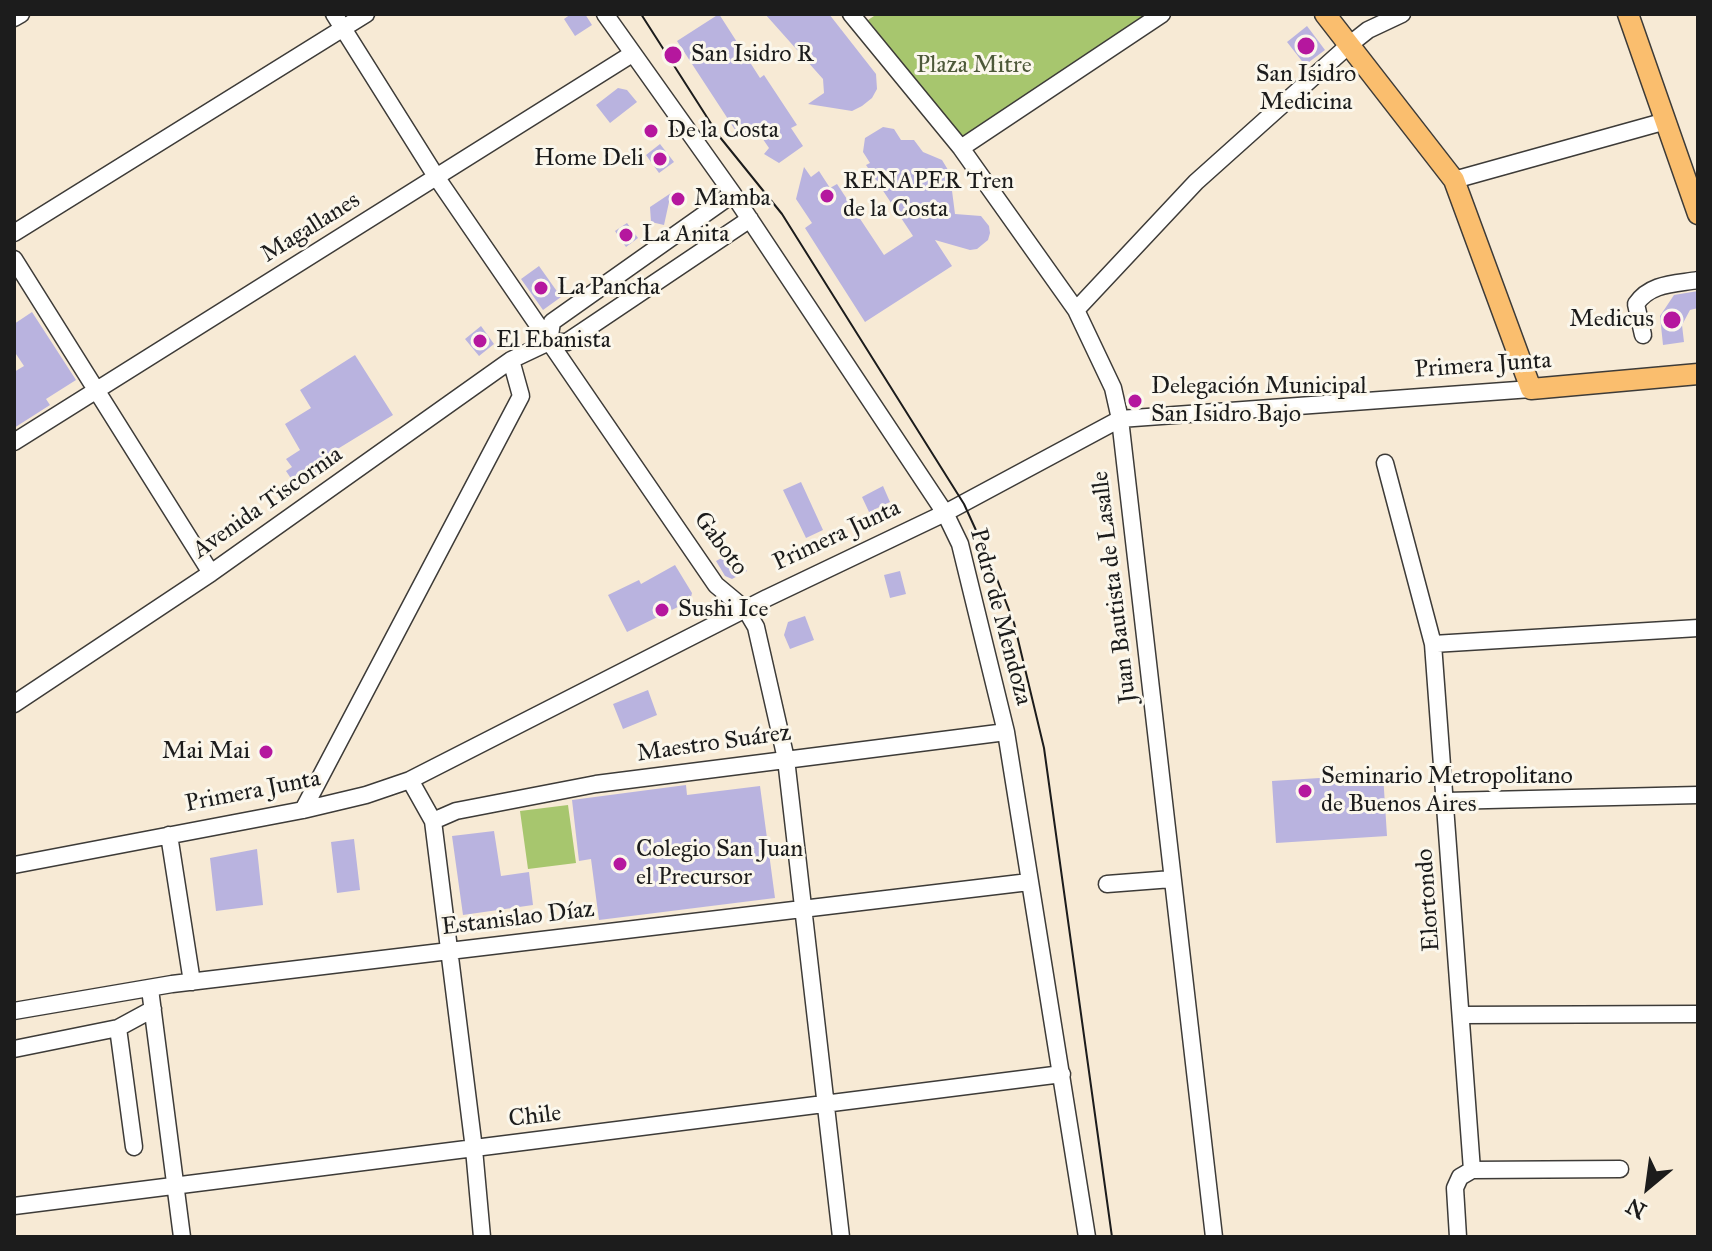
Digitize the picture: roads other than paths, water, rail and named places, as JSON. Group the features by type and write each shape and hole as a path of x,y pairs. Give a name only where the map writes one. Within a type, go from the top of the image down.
{"main road":[{"path":"1325,14 1454,180 1531,389"},
{"path":"1628,14 1698,214"},
{"name":"Primera Junta","path":"1531,389 1698,374"}],"street":[{"path":"14,18 21,14"},
{"name":"Gaboto","path":"334,14 437,178 716,585 746,610 756,627 786,759 841,1237"},
{"path":"14,233 366,14"},
{"name":"Pedro de Mendoza","path":"605,14 750,219 945,513 960,544 1006,732 1087,1237"},
{"name":"Juan Bautista de Lasalle","path":"851,14 961,148 1076,310 1113,388 1120,419 1214,1237"},
{"path":"961,148 1162,14"},
{"path":"1076,310 1196,182 1349,45 1368,30 1402,14"},
{"name":"Magallanes","path":"14,442 632,54"},
{"path":"1454,180 1666,121"},
{"path":"549,342 552,322 733,194"},
{"name":"Avenida Tiscornia","path":"14,704 211,573 511,360 549,342 567,342 750,219"},
{"path":"14,259 211,573"},
{"path":"1643,335 1636,304 1643,293 1656,287 1698,280"},
{"path":"303,810 521,396 511,360"},
{"name":"Primera Junta","path":"18,862 303,810 366,795 410,780 945,513 1120,419 1531,389"},
{"name":"Elortondo","path":"1385,463 1433,644 1472,1170"},
{"path":"1433,644 1698,628"},
{"name":"Maestro Suárez","path":"433,821 456,811 596,784 1006,732"},
{"path":"410,780 433,821 482,1237"},
{"path":"1446,801 1698,795"},
{"path":"169,835 192,982"},
{"path":"1107,884 1172,879"},
{"name":"Estanislao Díaz","path":"14,1011 192,982 1029,882"},
{"path":"150,989 182,1237"},
{"path":"14,1049 118,1028 153,1009"},
{"path":"1462,1015 1698,1014"},
{"path":"118,1028 134,1147"},
{"name":"Chile","path":"14,1206 1062,1074"},
{"path":"1458,1237 1455,1188 1460,1177 1472,1170 1620,1169"}],"tram line":[{"path":"641,14 719,136 782,214 964,504 1014,623 1044,748 1112,1237"}],"place":[{"name":"San Isidro Medicina","path":"1306,46"},
{"name":"San Isidro R","path":"673,55"},
{"name":"De la Costa","path":"651,131"},
{"name":"Home Deli","path":"660,159"},
{"name":"RENAPER Tren de la Costa","path":"827,196"},
{"name":"Mamba","path":"678,199"},
{"name":"La Anita","path":"626,235"},
{"name":"La Pancha","path":"541,288"},
{"name":"Medicus","path":"1672,320"},
{"name":"El Ebanista","path":"480,341"},
{"name":"Delegación Municipal San Isidro Bajo","path":"1135,401"},
{"name":"Sushi Ice","path":"662,610"},
{"name":"Mai Mai","path":"266,752"},
{"name":"Seminario Metropolitano de Buenos Aires","path":"1305,791"},
{"name":"Colegio San Juan el Precursor","path":"620,864"}],"park label":[{"name":"Plaza Mitre","path":"974,66"}]}
